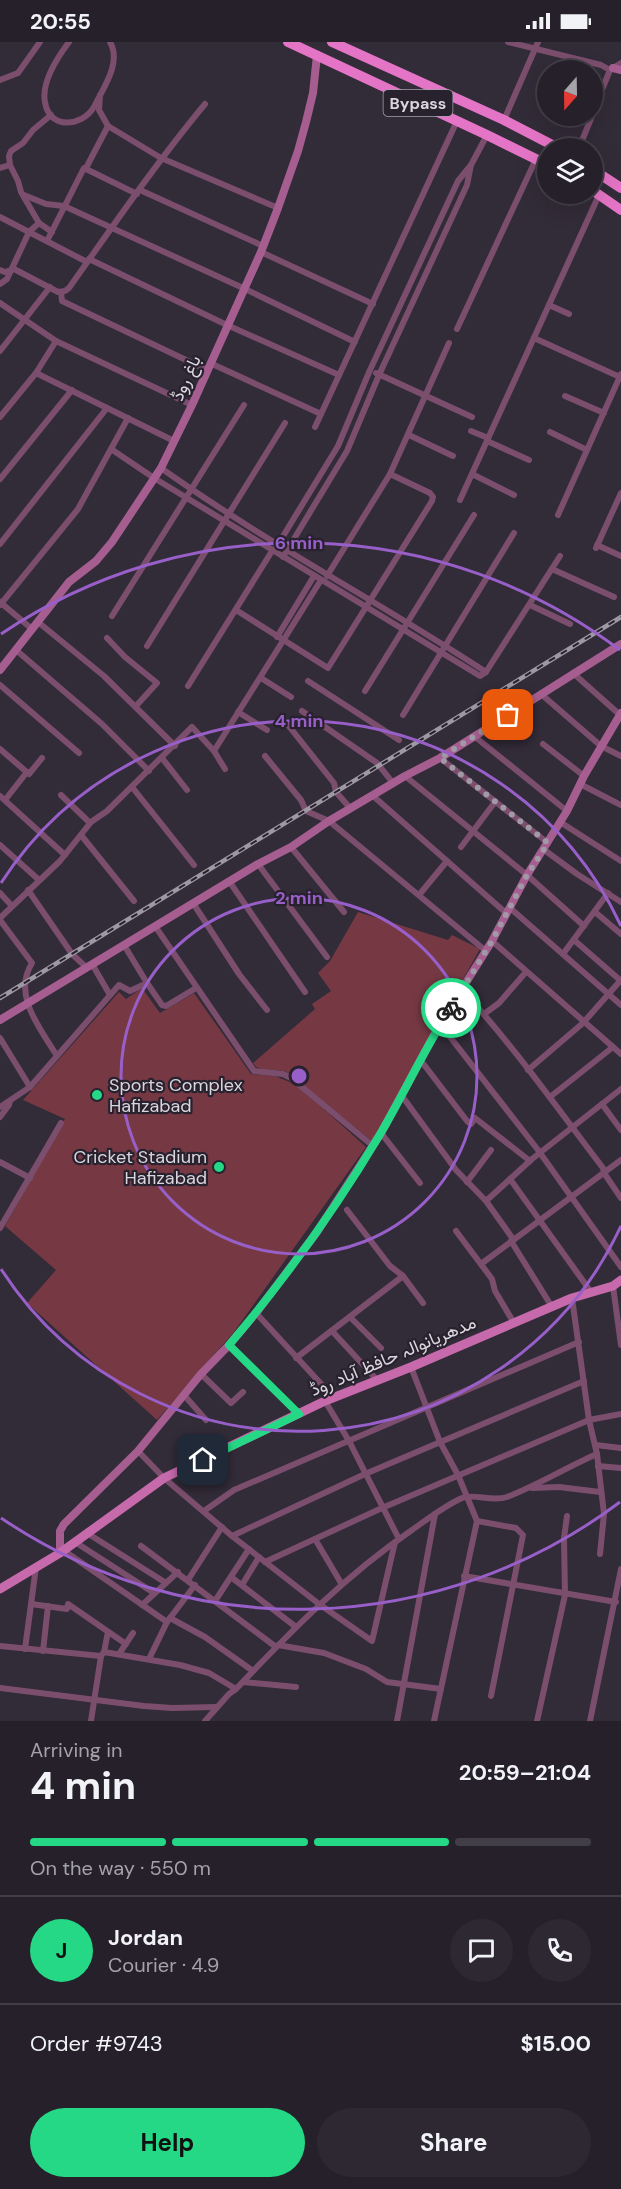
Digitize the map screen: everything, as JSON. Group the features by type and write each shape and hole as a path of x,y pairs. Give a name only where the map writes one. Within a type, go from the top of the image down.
{"highway":[{"name":"Bypass","path":"288,42 536,159"},
{"name":"Bypass","path":"332,42 539,138"},
{"path":"603,176 621,188"},
{"path":"603,197 621,210"}],"main road":[{"name":"مدھریانوالہ حافظ آباد روڈ","path":"0,1589 75,1542 165,1478 330,1400 572,1298 617,1283"}],"street":[{"path":"0,80 18,74 40,42"},
{"path":"69,42 51,71 45,88 45,103 51,115 61,122 73,123 79,122 91,112 100,95 113,65 114,50 110,42"},
{"path":"508,42 615,69"},
{"path":"504,120 538,42"},
{"name":"باغ روڈ","path":"0,670 69,582 96,561 161,468 192,405 278,208 313,93 317,55"},
{"path":"603,93 615,69 621,63"},
{"path":"100,95 98,104 100,112 108,126 161,158 278,208"},
{"path":"62,292 69,288 161,158 205,104"},
{"path":"91,112 100,112"},
{"path":"51,115 33,130 23,143 10,151 9,156 10,165 39,223 52,232"},
{"path":"315,427 457,121"},
{"path":"48,241 64,206 108,126"},
{"path":"188,686 338,446 370,370 458,181 471,165 487,135"},
{"path":"457,328 536,159"},
{"path":"0,168 10,165"},
{"path":"283,557 347,451 379,375 467,185 471,165"},
{"path":"86,168 262,249 373,304"},
{"path":"24,195 46,204 64,206 355,342"},
{"path":"460,500 549,305 591,204"},
{"path":"0,217 88,261 339,375"},
{"path":"0,284 7,279 28,232 39,223"},
{"path":"0,270 5,272 14,268 62,292"},
{"path":"0,351 50,287"},
{"path":"410,287 418,291"},
{"path":"62,292 62,301 321,414"},
{"path":"0,303 56,341 192,405"},
{"path":"549,305 569,314"},
{"path":"534,338 620,375 558,515"},
{"path":"0,417 36,373 56,341"},
{"path":"277,637 319,579 328,574 390,474 449,343"},
{"path":"370,370 472,417"},
{"path":"36,373 174,441"},
{"path":"0,479 72,390"},
{"path":"565,396 604,413"},
{"path":"112,616 244,405"},
{"path":"0,544 107,408"},
{"path":"128,418 78,509 0,604 35,626 104,676 175,746"},
{"path":"147,646 285,423"},
{"path":"471,431 529,460"},
{"path":"550,432 587,450"},
{"path":"408,435 453,456"},
{"path":"338,446 347,451"},
{"path":"111,449 186,498 441,654 483,674"},
{"path":"161,468 287,550 446,646 483,674"},
{"path":"236,610 328,668 432,501 433,496 430,494 390,474"},
{"path":"472,474 514,495"},
{"path":"621,493 618,509 597,547 621,556"},
{"path":"365,691 474,515"},
{"path":"403,715 514,533"},
{"path":"483,674 560,556"},
{"path":"552,569 614,597"},
{"path":"214,752 284,642 319,579"},
{"path":"530,604 570,624"},
{"path":"107,638 125,657 158,683 136,706"},
{"path":"0,1020 258,864 291,847 350,808 440,758 621,644"},
{"path":"16,650 102,724 149,771"},
{"path":"253,1671 205,1637 142,1605 61,1551 60,1531 64,1524 138,1452 183,1395 256,1313 317,1232 374,1146 422,1062 440,1024 492,941 527,875 567,811 620,714 573,673"},
{"path":"261,678 291,697"},
{"path":"308,681 399,740"},
{"path":"0,685 79,753"},
{"path":"542,694 602,746 621,756"},
{"path":"302,711 376,763 393,783"},
{"path":"238,712 267,730"},
{"path":"288,725 334,783 336,792 350,808"},
{"path":"57,1056 28,1003 24,984 32,963 0,919 65,855 90,823 107,811 192,728 214,752 225,769"},
{"path":"474,736 567,811"},
{"path":"543,744 582,780 621,805"},
{"path":"0,749 27,772"},
{"path":"265,756 301,800 306,811 329,821 486,951"},
{"path":"42,758 29,774 27,772 2,798 65,855"},
{"path":"162,758 187,790"},
{"path":"440,758 545,846 621,902"},
{"path":"405,776 527,875 584,926"},
{"path":"132,787 194,865"},
{"path":"61,795 90,823"},
{"path":"372,795 447,861 563,954 621,1005"},
{"path":"461,847 495,802"},
{"path":"560,822 621,861"},
{"path":"81,835 134,901"},
{"path":"0,845 39,880"},
{"path":"291,847 344,912"},
{"path":"419,895 447,861"},
{"path":"258,864 327,957"},
{"path":"229,882 305,992"},
{"path":"28,890 72,954 89,966 111,995"},
{"path":"0,893 12,906"},
{"path":"563,954 608,893"},
{"path":"193,903 239,974 267,1010"},
{"path":"595,912 621,934"},
{"path":"155,926 254,1071 283,1074 291,1078 374,1146"},
{"path":"528,1070 584,1023 621,981 574,940"},
{"path":"492,941 621,1054"},
{"path":"124,945 162,1005 166,1006 196,988"},
{"path":"484,1014 499,1003 526,972"},
{"path":"0,1107 30,1088 119,985 130,992 147,982"},
{"path":"462,990 550,1097 603,1168 621,1198"},
{"path":"440,1024 541,1154 621,1267"},
{"path":"0,1038 30,1088"},
{"path":"550,1097 613,1047"},
{"path":"422,1062 467,1121 471,1124 475,1118 530,1161"},
{"path":"486,1201 530,1161 621,1089"},
{"path":"402,1095 456,1170 486,1201 552,1307"},
{"path":"0,1117 10,1101"},
{"path":"602,1104 621,1130"},
{"path":"0,1228 61,1123"},
{"path":"381,1133 420,1183"},
{"path":"467,1182 491,1150"},
{"path":"481,1264 621,1160"},
{"path":"0,1162 30,1178"},
{"path":"510,1179 591,1292"},
{"path":"346,1210 390,1266 403,1276 423,1303"},
{"path":"456,1231 492,1278 495,1291 514,1323"},
{"path":"296,1358 403,1276"},
{"path":"617,1283 621,1345"},
{"path":"572,1298 589,1420 596,1445 604,1514 600,1554"},
{"path":"138,1452 232,1536 319,1604 372,1641 397,1541 330,1400 256,1313"},
{"path":"350,1317 381,1348"},
{"path":"332,1331 378,1381"},
{"path":"204,1511 234,1490 579,1342"},
{"path":"229,1345 299,1414"},
{"path":"411,1367 440,1442 458,1475 477,1521 434,1721"},
{"path":"201,1374 231,1403 243,1392"},
{"path":"232,1536 365,1474 584,1382"},
{"path":"183,1395 206,1420"},
{"path":"266,1562 382,1508 589,1420 621,1414"},
{"path":"596,1445 621,1448"},
{"path":"205,1721 341,1583 435,1514 465,1496 487,1500 505,1498 597,1454"},
{"path":"598,1466 621,1468"},
{"path":"530,1488 559,1487 600,1492"},
{"path":"397,1721 435,1514"},
{"path":"537,1721 565,1595 564,1538 567,1516"},
{"path":"477,1521 516,1528 523,1535 491,1696"},
{"path":"188,1580 222,1527"},
{"path":"87,1533 166,1583"},
{"path":"315,1539 341,1583"},
{"path":"75,1542 154,1593"},
{"path":"141,1546 277,1646 324,1653 366,1669 387,1682 441,1689"},
{"path":"215,1601 249,1549"},
{"path":"242,1585 259,1557"},
{"path":"25,1649 36,1567"},
{"path":"590,1721 621,1569"},
{"path":"142,1605 178,1572"},
{"path":"464,1576 616,1602"},
{"path":"231,1577 296,1627"},
{"path":"149,1659 168,1620 195,1585"},
{"path":"31,1604 68,1609 68,1604 126,1644"},
{"path":"43,1650 48,1606"},
{"path":"91,1721 108,1632"},
{"path":"119,1654 134,1633"},
{"path":"0,1646 119,1654 149,1659 209,1673 236,1689"},
{"path":"243,1682 296,1687"},
{"path":"0,1688 172,1708 217,1707"}],"shaded area":[{"path":"358,912 448,940 452,935 480,949 372,1141 285,1071 262,1069 253,1063 315,1009 312,1004 331,991 318,973 330,961"},
{"path":"142,988 160,1013 194,993 251,1074 275,1076 297,1085 366,1147 234,1332 157,1420 27,1303 56,1270 5,1226 65,1119 23,1100 119,992 126,999"}],"railway":[{"path":"0,998 621,617"}],"way so far":[{"path":"451,1008 492,941 527,875 548,843 440,758 508,715"}],"place":[{"name":"Sports Complex Hafizabad","path":"97,1095"},
{"name":"Cricket Stadium Hafizabad","path":"219,1167"}],"route":[{"path":"203,1460 299,1414 229,1345 317,1232 352,1180 422,1062 440,1024 451,1008"}]}
